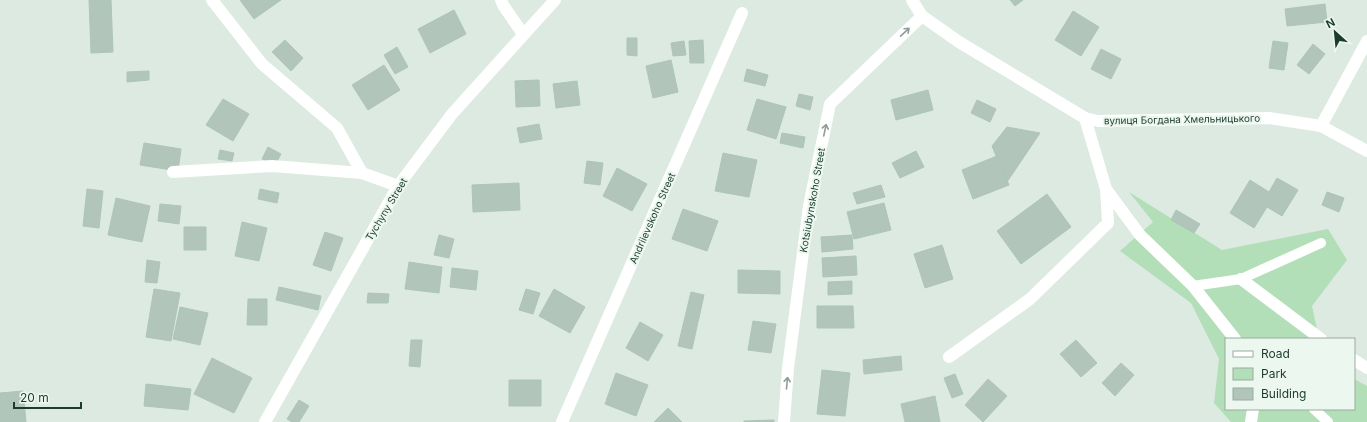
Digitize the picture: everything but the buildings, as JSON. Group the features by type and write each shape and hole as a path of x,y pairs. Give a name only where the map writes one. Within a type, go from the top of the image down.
{"street":[{"path":"212,0 262,64 337,128 362,173"},
{"path":"501,0 523,34"},
{"name":"Tychyny Street","path":"264,422 398,186 452,114 555,0"},
{"name":"вулиця Богдана Хмельницького","path":"912,0 922,16 959,42 1085,118 1098,121 1270,118 1321,126 1367,151"},
{"name":"Andriievskoho Street","path":"562,422 742,13"},
{"name":"Kotsiubynskoho Street","path":"784,422 788,368 809,206 830,104 922,16"},
{"path":"1321,126 1367,41"},
{"path":"949,357 1030,300 1108,223 1106,189 1085,118"},
{"path":"173,172 272,166 362,173 398,186"},
{"path":"1106,189 1140,235 1193,286 1235,338"},
{"path":"1241,279 1320,338"},
{"path":"1355,361 1367,368"},
{"path":"1251,422 1253,410"}],"lane":[{"path":"1193,286 1241,279 1322,244"},
{"path":"1315,410 1328,422"}],"green space":[{"path":"1129,192 1222,250 1328,229 1347,260 1312,306 1319,338 1225,338 1225,410 1355,410 1355,380 1367,386 1367,422 1231,422 1214,403 1219,359 1191,303 1120,251 1153,222"}]}
